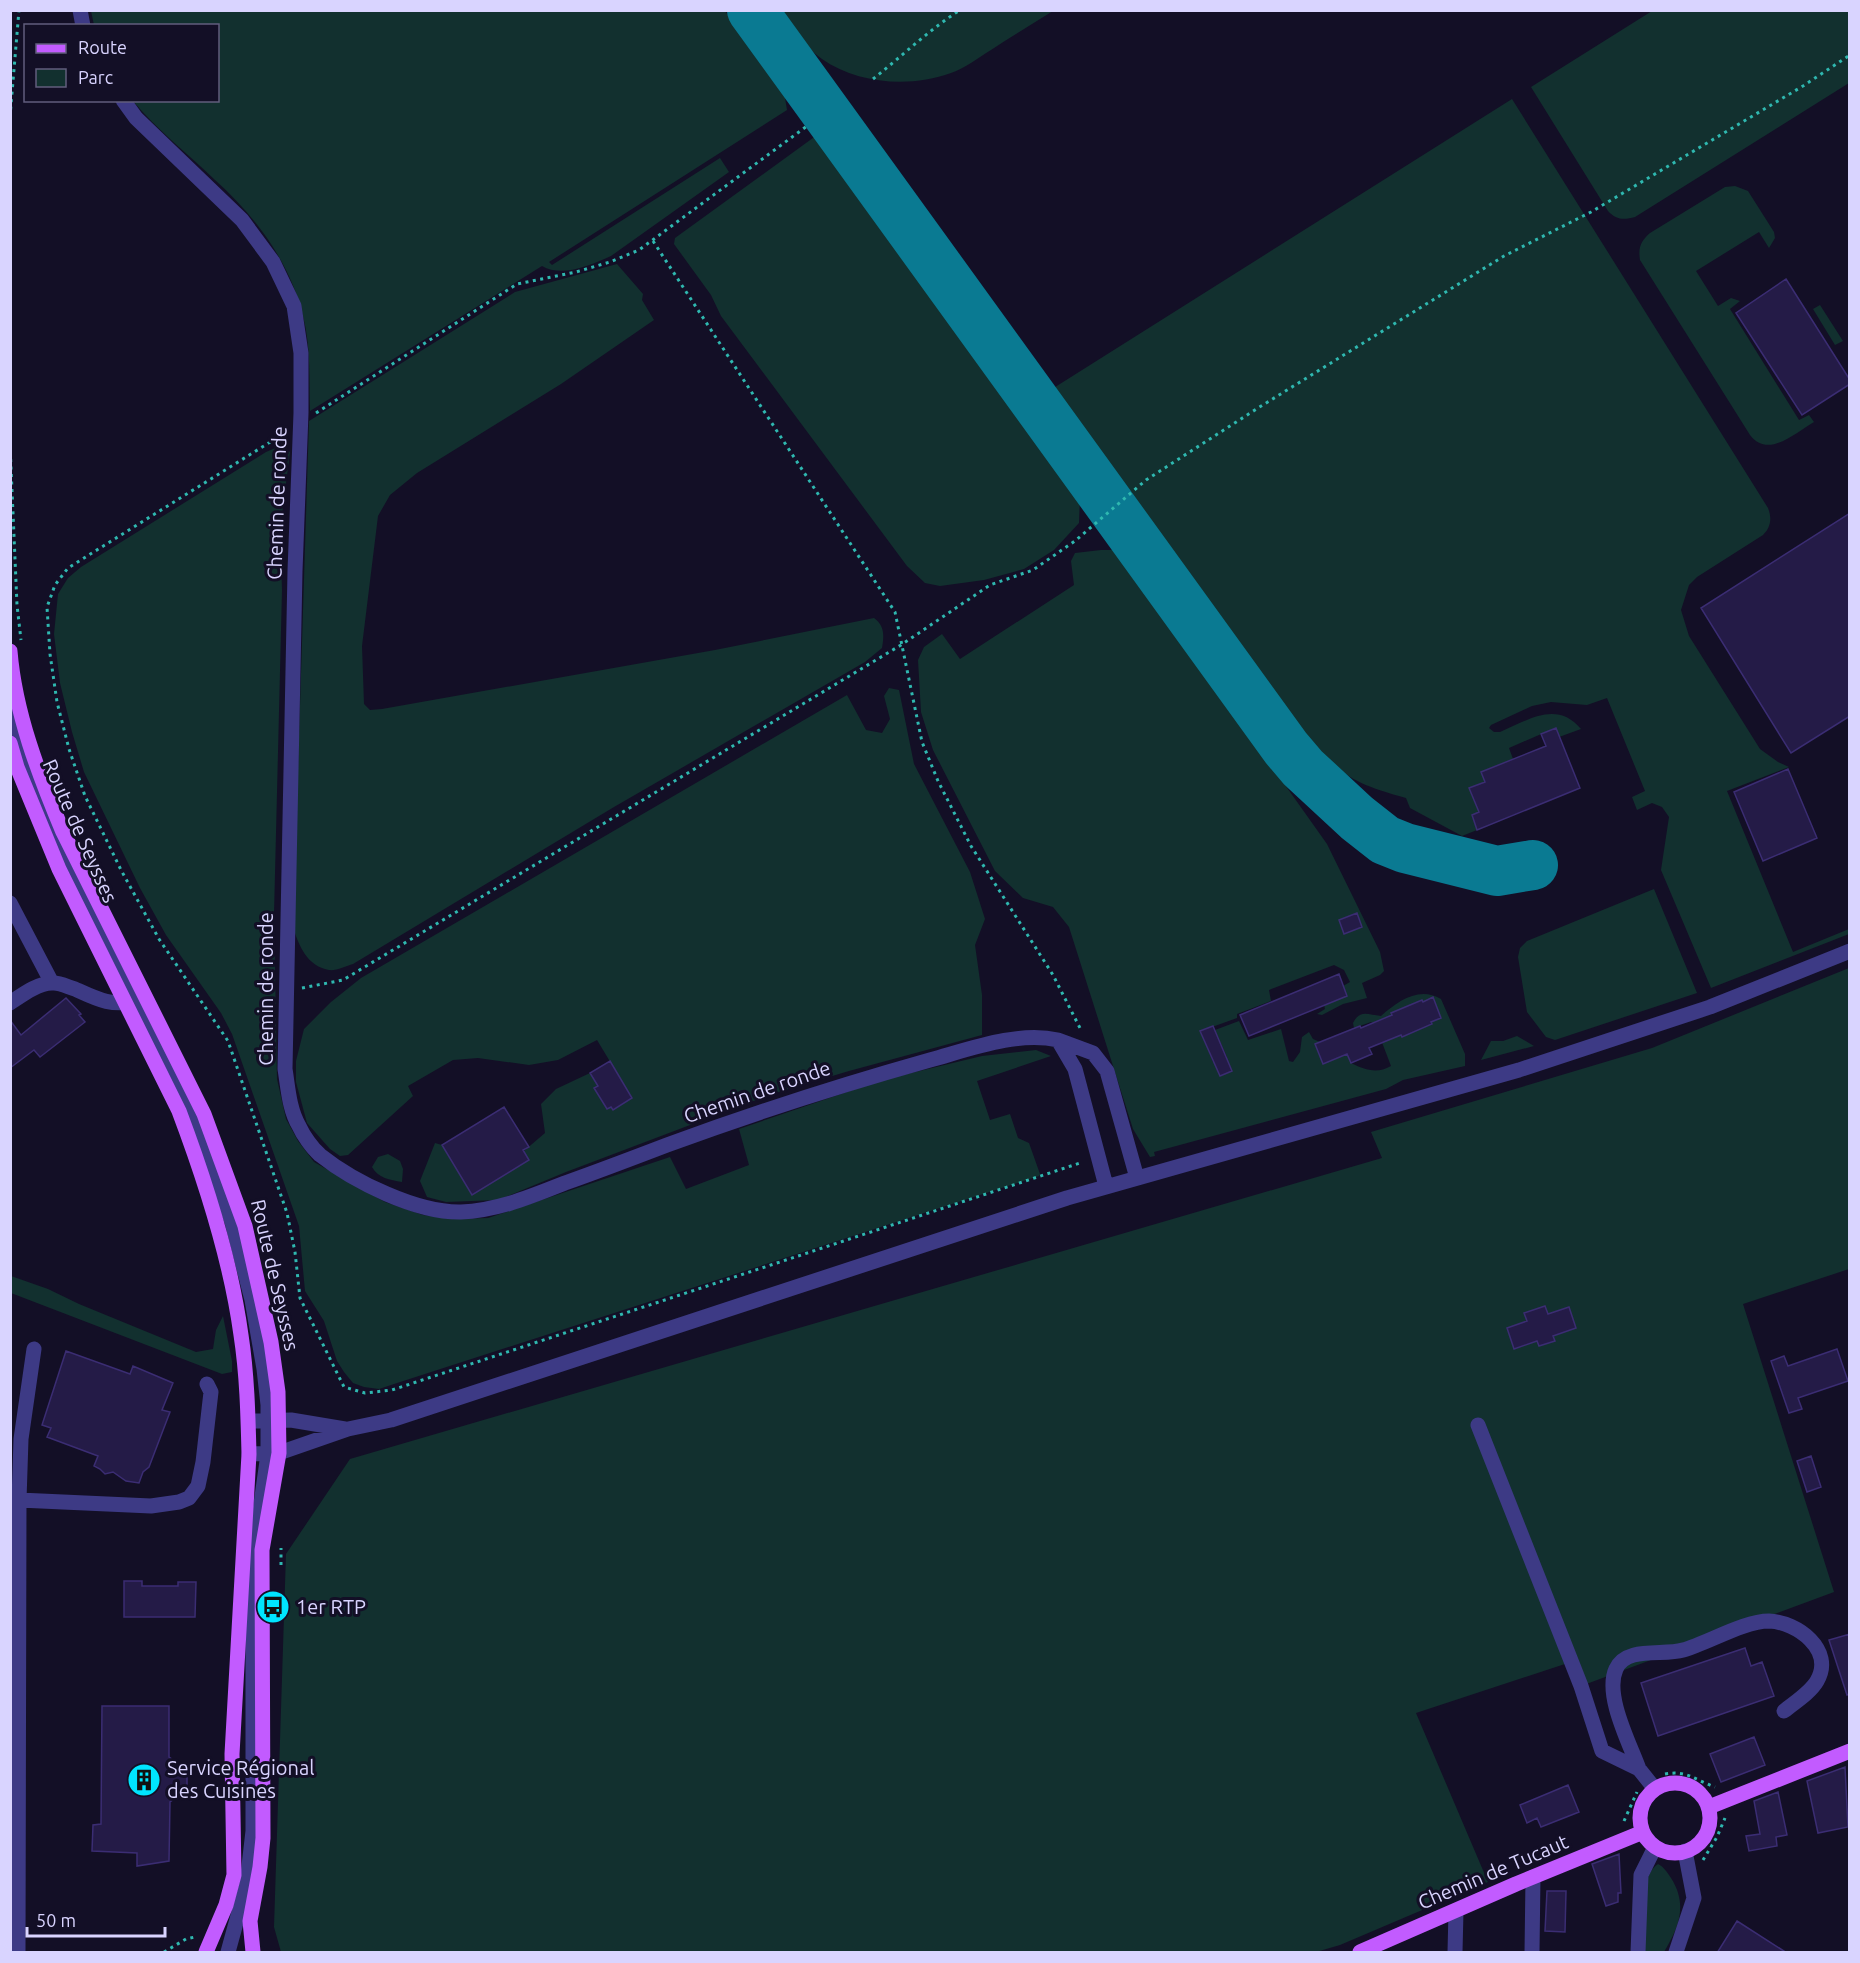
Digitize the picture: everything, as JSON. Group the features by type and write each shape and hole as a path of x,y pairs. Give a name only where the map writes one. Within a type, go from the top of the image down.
{"main road":[{"name":"Route de Seysses","path":"16,646 20,705 44,787 136,1001 193,1147 227,1265 242,1335 249,1421 249,1454 232,1754 234,1875 226,1905 206,1953"},
{"name":"Route de Seysses","path":"10,743 17,767 59,869 204,1114 245,1226 271,1342 278,1392 262,1550 263,1838 250,1921 254,1953"},
{"path":"1709,1807 1850,1751"},
{"path":"1677,1782 1689,1785 1698,1791 1709,1807 1709,1826 1705,1836 1696,1846 1685,1851 1666,1852 1655,1847 1642,1832 1640,1825 1642,1806 1655,1789 1666,1784 1677,1782"},
{"name":"Chemin de Tucaut","path":"1360,1953 1642,1832"}],"street":[{"name":"Chemin de ronde","path":"124,102 136,118 242,220 273,262 294,306 301,353 301,423 285,991 285,1069 298,1126 318,1154 386,1194 432,1208 459,1212 483,1209 528,1198 741,1118 862,1079 988,1044 1041,1036 1093,1053"},
{"name":"Route de Seysses","path":"10,699 21,747 52,830 190,1108 232,1222 254,1310 274,1420"},
{"path":"10,903 52,982"},
{"path":"249,1454 273,1453 348,1429 391,1420 1055,1201 1519,1071 1710,1007 1850,951"},
{"path":"10,1003 32,989 52,982 68,986 98,1000 117,1004 136,1001"},
{"path":"1058,1040 1075,1069 1106,1186"},
{"path":"1093,1053 1107,1071 1137,1178"},
{"path":"18,1953 14,1878 19,1500 21,1439 34,1349"},
{"path":"19,1500 151,1506 178,1503 189,1498 198,1486 203,1462 211,1392 207,1384"},
{"path":"249,1421 291,1420 348,1429"},
{"path":"1478,1425 1581,1686 1602,1751 1639,1769"},
{"name":"Route de Seysses","path":"228,1953 247,1883 252,1842 253,1560 273,1453"},
{"path":"1655,1789 1639,1769 1612,1693 1617,1667 1623,1660 1635,1655 1681,1651 1765,1622 1784,1624 1804,1634 1818,1647 1821,1669 1818,1681 1784,1711"},
{"path":"1638,1953 1641,1875 1655,1847"},
{"path":"1676,1953 1694,1898 1685,1851"},
{"path":"1532,1953 1533,1877"},
{"path":"1455,1953 1456,1911"}],"path":[{"path":"10,117 19,10"},
{"path":"873,79 902,57 934,27 960,10"},
{"path":"285,991 343,980 901,645 990,585 1033,570 1076,541 1146,480 1258,408 1504,256 1591,212 1803,86 1850,55"},
{"path":"807,126 639,250 576,272 517,284 301,423 68,568 55,585 47,607 50,654 57,702 69,749 85,796 121,870 159,939 228,1041 287,1213 295,1252 300,1298 344,1387 365,1393 392,1390 1099,1157"},
{"path":"653,240 895,612 922,742 938,781 971,846 1053,975 1093,1053"},
{"path":"10,444 17,605 16,646"}],"green space":[{"path":"91,11 725,11 784,92 787,110 549,262 552,265 720,158 729,172 611,256 576,269 558,271 542,266 310,411 306,327 297,296 280,259 244,209 134,102 219,102 219,24 94,24"},
{"path":"780,11 1053,11 956,71 935,78 902,82 852,74 822,59 799,37"},
{"path":"1652,11 1849,11 1849,83 1635,217 1627,219 1614,216 1608,211 1531,87"},
{"path":"1512,99 1769,512 1769,526 1766,532 1697,577 1689,585 1681,610 1689,636 1760,749 1789,767 1727,791 1793,952 1849,929 1849,934 1711,988 1661,870 1669,817 1662,807 1652,803 1637,810 1632,797 1645,791 1607,698 1587,705 1551,702 1532,706 1491,725 1489,728 1494,732 1500,732 1532,718 1552,714 1572,720 1581,729 1559,737 1555,728 1509,748 1513,759 1485,782 1479,812 1472,816 1477,830 1462,836 1410,808 1406,798 1348,776 1327,758 1304,732 1052,389"},
{"path":"817,135 1080,497 1079,523 1054,550 1024,569 984,580 940,586 925,583 907,566 721,316 711,295 674,244 675,238"},
{"path":"1735,186 1748,191 1774,232 1775,238 1769,248 1759,232 1696,271 1718,306 1731,298 1740,301 1730,309 1799,420 1809,415 1814,422 1782,442 1773,444 1765,445 1757,442 1750,435 1640,260 1641,245 1650,233 1725,187"},
{"path":"617,264 643,294 642,300 654,320 561,384 417,473 390,495 378,516 362,646 364,704 370,710 382,709 715,650 874,618 880,624 883,632 882,648 865,662 614,807 353,964 335,970 321,968 305,954 293,927 309,421 515,292"},
{"path":"1820,305 1843,341 1835,345 1813,309"},
{"path":"280,446 290,452 280,530 282,590 274,914 277,1079 286,1119 298,1141 314,1162 385,1202 423,1215 454,1219 488,1218 670,1157 686,1189 749,1165 739,1129 882,1080 982,1056 1036,1050 1051,1056 977,1081 990,1120 1010,1114 1018,1138 1029,1143 1039,1176 379,1389 353,1383 337,1361 324,1321 305,1291 299,1226 232,1034 221,1013 166,935 140,888 84,772 60,683 54,634 58,594 68,578 81,567 266,452"},
{"path":"1116,550 1120,553 1327,844 1380,952 1384,971 1362,983 1367,998 1343,1004 1322,1015 1317,1014 1325,1009 1324,1005 1347,995 1343,986 1350,982 1344,970 1334,965 1269,990 1271,1001 1237,1014 1237,1018 1201,1031 1213,1062 1227,1057 1215,1030 1239,1021 1248,1040 1281,1029 1289,1061 1293,1062 1300,1052 1302,1037 1309,1032 1313,1039 1320,1042 1315,1044 1323,1064 1347,1054 1351,1063 1361,1068 1376,1070 1386,1068 1391,1066 1375,1024 1371,1022 1354,1028 1353,1023 1362,1014 1381,1016 1394,1005 1409,997 1425,994 1441,999 1465,1054 1465,1066 1403,1080 1386,1089 1154,1152 1155,1156 1150,1157 1133,1129 1069,927 1053,907 1023,898 995,871 933,750 921,712 918,660 924,647 942,634 960,659 1074,585 1071,561 1075,553","holes":["1433,998 1441,1018 1402,1037 1392,1013 1421,1000 1423,1002"]},
{"path":"889,688 899,690 914,764 970,872 985,919 975,945 982,995 982,1035 772,1094 498,1200 446,1202 427,1197 420,1181 435,1143 442,1145 472,1195 545,1133 541,1104 556,1089 590,1073 598,1086 594,1088 612,1109 632,1098 597,1040 558,1060 529,1065 478,1058 453,1060 408,1086 413,1096 348,1155 340,1156 330,1149 307,1123 296,1082 296,1061 304,1029 331,1002 361,978 847,695 866,730 882,733 890,719 884,696"},
{"path":"1654,889 1697,993 1555,1040 1546,1037 1527,1012 1518,957 1520,948 1527,941"},
{"path":"1849,968 1849,1269 1743,1304 1834,1592 1581,1686 1571,1662 1416,1713 1488,1882 1340,1945 1316,1952 281,1952 274,1927 286,1554 350,1459 1382,1158 1371,1132 1652,1048"},
{"path":"1517,1036 1534,1046 1481,1060 1491,1041 1503,1041"},
{"path":"388,1154 400,1161 403,1169 402,1182 381,1176 372,1167 378,1157"},
{"path":"11,1276 48,1289 196,1352 213,1349 216,1330 223,1316 232,1372 222,1374 11,1293"},
{"path":"1658,1864 1667,1872 1676,1888 1680,1916 1674,1934 1664,1952 1642,1952 1644,1892 1651,1871"}],"building":[{"path":"1786,279 1850,380 1850,384 1802,415 1736,313"},
{"path":"1850,513 1850,716 1791,753 1701,608"},
{"path":"1556,728 1580,788 1477,830 1472,815 1479,812 1469,788 1485,782 1481,772 1546,746 1541,734"},
{"path":"1788,769 1817,838 1763,861 1734,792"},
{"path":"1357,913 1362,927 1344,934 1339,920"},
{"path":"1339,974 1347,996 1249,1036 1240,1015"},
{"path":"1433,997 1441,1018 1431,1022 1432,1024 1369,1048 1372,1054 1351,1063 1347,1054 1323,1064 1315,1044 1360,1026 1361,1028 1392,1015 1391,1013"},
{"path":"66,998 81,1014 79,1015 85,1022 40,1057 34,1050 10,1068 10,1020 21,1035"},
{"path":"1213,1026 1232,1071 1220,1076 1200,1031"},
{"path":"610,1061 632,1098 613,1110 611,1107 607,1109 594,1088 598,1086 590,1073"},
{"path":"504,1107 529,1147 523,1150 529,1160 472,1195 442,1145"},
{"path":"1545,1306 1548,1314 1569,1307 1576,1328 1553,1336 1555,1341 1539,1346 1537,1341 1514,1349 1507,1328 1527,1321 1524,1313"},
{"path":"1837,1349 1848,1381 1798,1398 1802,1409 1789,1413 1771,1361 1784,1356 1788,1366"},
{"path":"66,1351 130,1374 133,1366 173,1383 162,1410 170,1412 149,1467 143,1472 139,1483 126,1481 113,1472 105,1474 94,1466 98,1456 47,1437 51,1428 42,1425"},
{"path":"1811,1456 1821,1487 1807,1492 1797,1461"},
{"path":"124,1581 142,1581 142,1586 178,1586 178,1582 196,1582 195,1617 124,1617"},
{"path":"1850,1634 1850,1694 1847,1695 1829,1640"},
{"path":"1745,1648 1751,1666 1762,1662 1774,1696 1658,1736 1641,1683"},
{"name":"Service Régional des Cuisines","path":"102,1706 169,1706 169,1757 184,1767 187,1773 187,1790 170,1802 169,1861 137,1866 137,1853 92,1851 93,1825 101,1824"},
{"path":"1754,1737 1765,1765 1721,1782 1710,1754"},
{"path":"1845,1767 1848,1827 1818,1833 1807,1781"},
{"path":"1568,1785 1579,1812 1541,1827 1537,1818 1527,1823 1520,1805"},
{"path":"1778,1792 1787,1835 1776,1837 1777,1846 1749,1851 1746,1836 1760,1834 1754,1801"},
{"path":"1619,1854 1621,1893 1618,1893 1618,1902 1606,1906 1592,1864"},
{"path":"1547,1891 1566,1891 1565,1932 1545,1931"},
{"path":"1737,1921 1787,1953 1717,1953"}],"taxiway":[{"path":"752,10 1286,748 1303,768 1357,818 1385,840 1405,848 1497,871 1533,865"}],"place":[{"name":"1er RTP","path":"273,1607"},
{"name":"Service Régional des Cuisines","path":"144,1780"}]}
